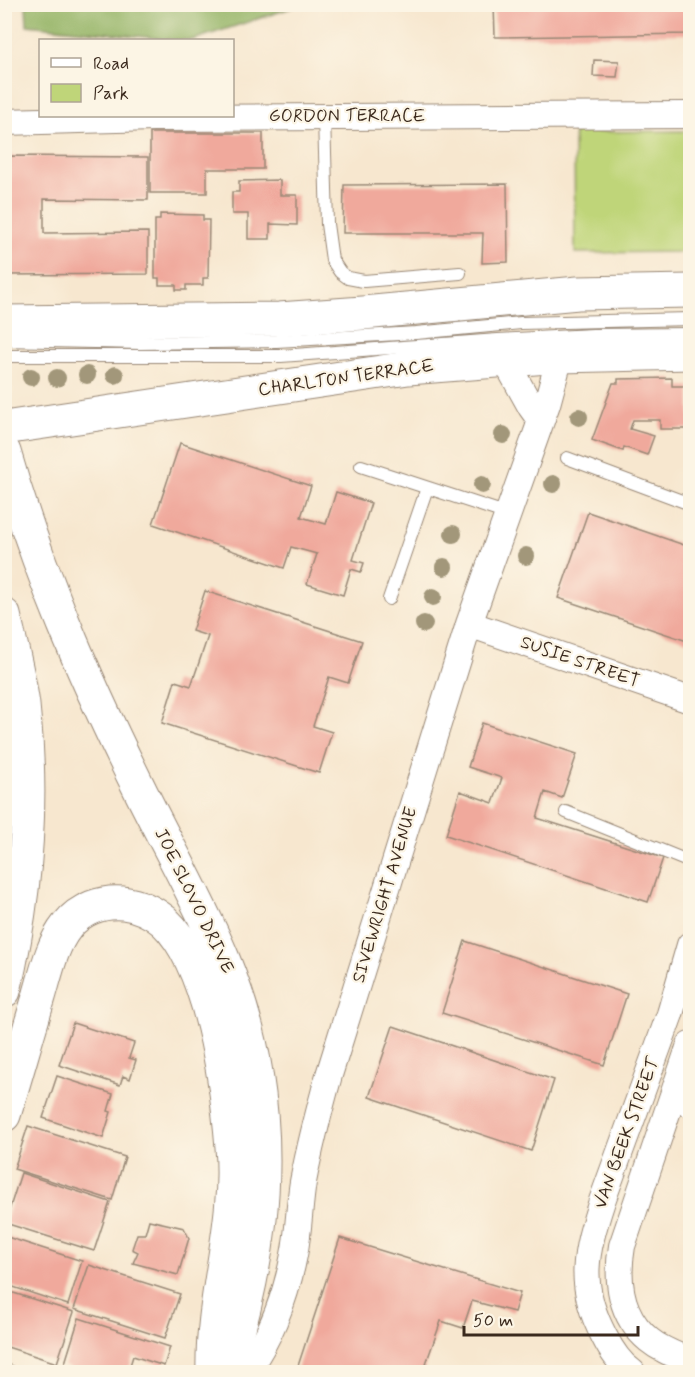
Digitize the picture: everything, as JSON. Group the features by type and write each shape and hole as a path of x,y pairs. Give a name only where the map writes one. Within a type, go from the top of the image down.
{"main road":[{"path":"4,322 279,319 363,314 578,293 690,291"},
{"name":"CHARLTON TERRACE","path":"4,428 408,368 560,356 690,353"},
{"name":"JOE SLOVO DRIVE","path":"4,452 19,505 48,588 140,790 206,917 232,979 246,1026 256,1072 264,1152 261,1220 242,1322 226,1372"},
{"path":"4,615 23,704 28,818 24,884 4,991"},
{"path":"4,1115 51,958 66,926 78,915 98,904 116,902 134,904 165,922 184,949 202,988 218,1046 228,1102 234,1180 215,1330 213,1372"}],"street":[{"name":"GORDON TERRACE","path":"4,122 154,118 690,115"},
{"name":"SIVEWRIGHT AVENUE","path":"246,1372 261,1349 284,1292 294,1255 311,1141 326,1086 469,624 541,421 560,356"},
{"path":"505,360 541,421"},
{"name":"SUSIE STREET","path":"469,624 690,700"},
{"name":"VAN BEEK STREET","path":"632,1372 613,1353 597,1323 585,1280 592,1232 669,1014 690,945"},
{"name":"VAN BEEK STREET","path":"625,1308 619,1287 618,1267 622,1246 680,1100 690,1045"},
{"path":"648,1073 680,1100"},
{"path":"597,1323 625,1308 634,1325 649,1340 690,1361"}],"lane":[{"path":"324,117 327,224 332,260 340,272 348,278 364,281 460,273"},
{"path":"4,340 140,343 276,341 416,333 521,323 690,319"},
{"path":"4,356 281,356 498,340 593,335 690,334"},
{"path":"567,458 690,504"},
{"path":"361,466 508,514"},
{"path":"389,599 427,488"},
{"path":"566,812 690,862"},
{"path":"4,1370 11,1372"}],"green space":[{"path":"26,4 300,5 196,39 165,39 27,25"},
{"path":"690,131 690,252 575,253 574,132"}],"building":[{"path":"494,4 690,4 690,34 495,37"},
{"path":"594,60 619,61 617,77 593,76"},
{"path":"150,133 263,133 263,169 207,169 207,193 150,193"},
{"path":"4,156 148,157 148,200 44,199 44,233 148,232 148,274 4,275"},
{"path":"280,180 280,195 297,195 297,225 270,224 270,239 248,239 248,214 232,214 232,192 239,192 239,181"},
{"path":"507,184 508,262 482,263 483,233 343,233 344,185"},
{"path":"160,214 203,215 203,220 209,220 208,278 203,278 203,285 186,285 186,290 176,290 176,285 159,285 159,278 155,278 155,220 160,220"},
{"path":"672,378 672,386 690,386 690,429 660,429 660,420 633,420 630,429 654,436 647,455 624,447 623,451 592,440 613,383 618,383 618,379"},
{"path":"180,443 311,486 301,517 326,524 336,492 371,503 353,560 364,563 361,572 351,569 343,595 307,584 317,554 291,547 284,568 153,524"},
{"path":"588,512 690,547 690,642 558,598"},
{"path":"205,591 362,641 348,683 329,677 313,726 332,732 319,773 162,723 175,681 191,686 208,636 192,631"},
{"path":"482,723 577,754 562,798 545,792 537,818 663,858 648,902 446,835 460,791 493,803 502,778 468,767"},
{"path":"465,941 627,994 604,1065 442,1013"},
{"path":"73,1023 134,1043 129,1058 136,1060 130,1079 123,1076 120,1085 59,1065"},
{"path":"393,1026 554,1080 531,1151 369,1097"},
{"path":"57,1076 113,1094 108,1111 111,1112 103,1138 43,1118"},
{"path":"28,1126 125,1157 112,1200 14,1169"},
{"path":"21,1173 110,1202 94,1251 5,1223"},
{"path":"149,1220 184,1228 189,1238 178,1275 133,1263 138,1252 132,1249 137,1234 145,1234"},
{"path":"4,1236 82,1261 68,1305 4,1284"},
{"path":"340,1238 520,1293 514,1312 472,1301 463,1328 441,1321 423,1372 296,1372"},
{"path":"89,1265 180,1294 165,1338 74,1309"},
{"path":"4,1290 74,1312 57,1363 4,1346"},
{"path":"79,1318 170,1347 164,1366 133,1356 128,1372 83,1372 64,1366"}]}
